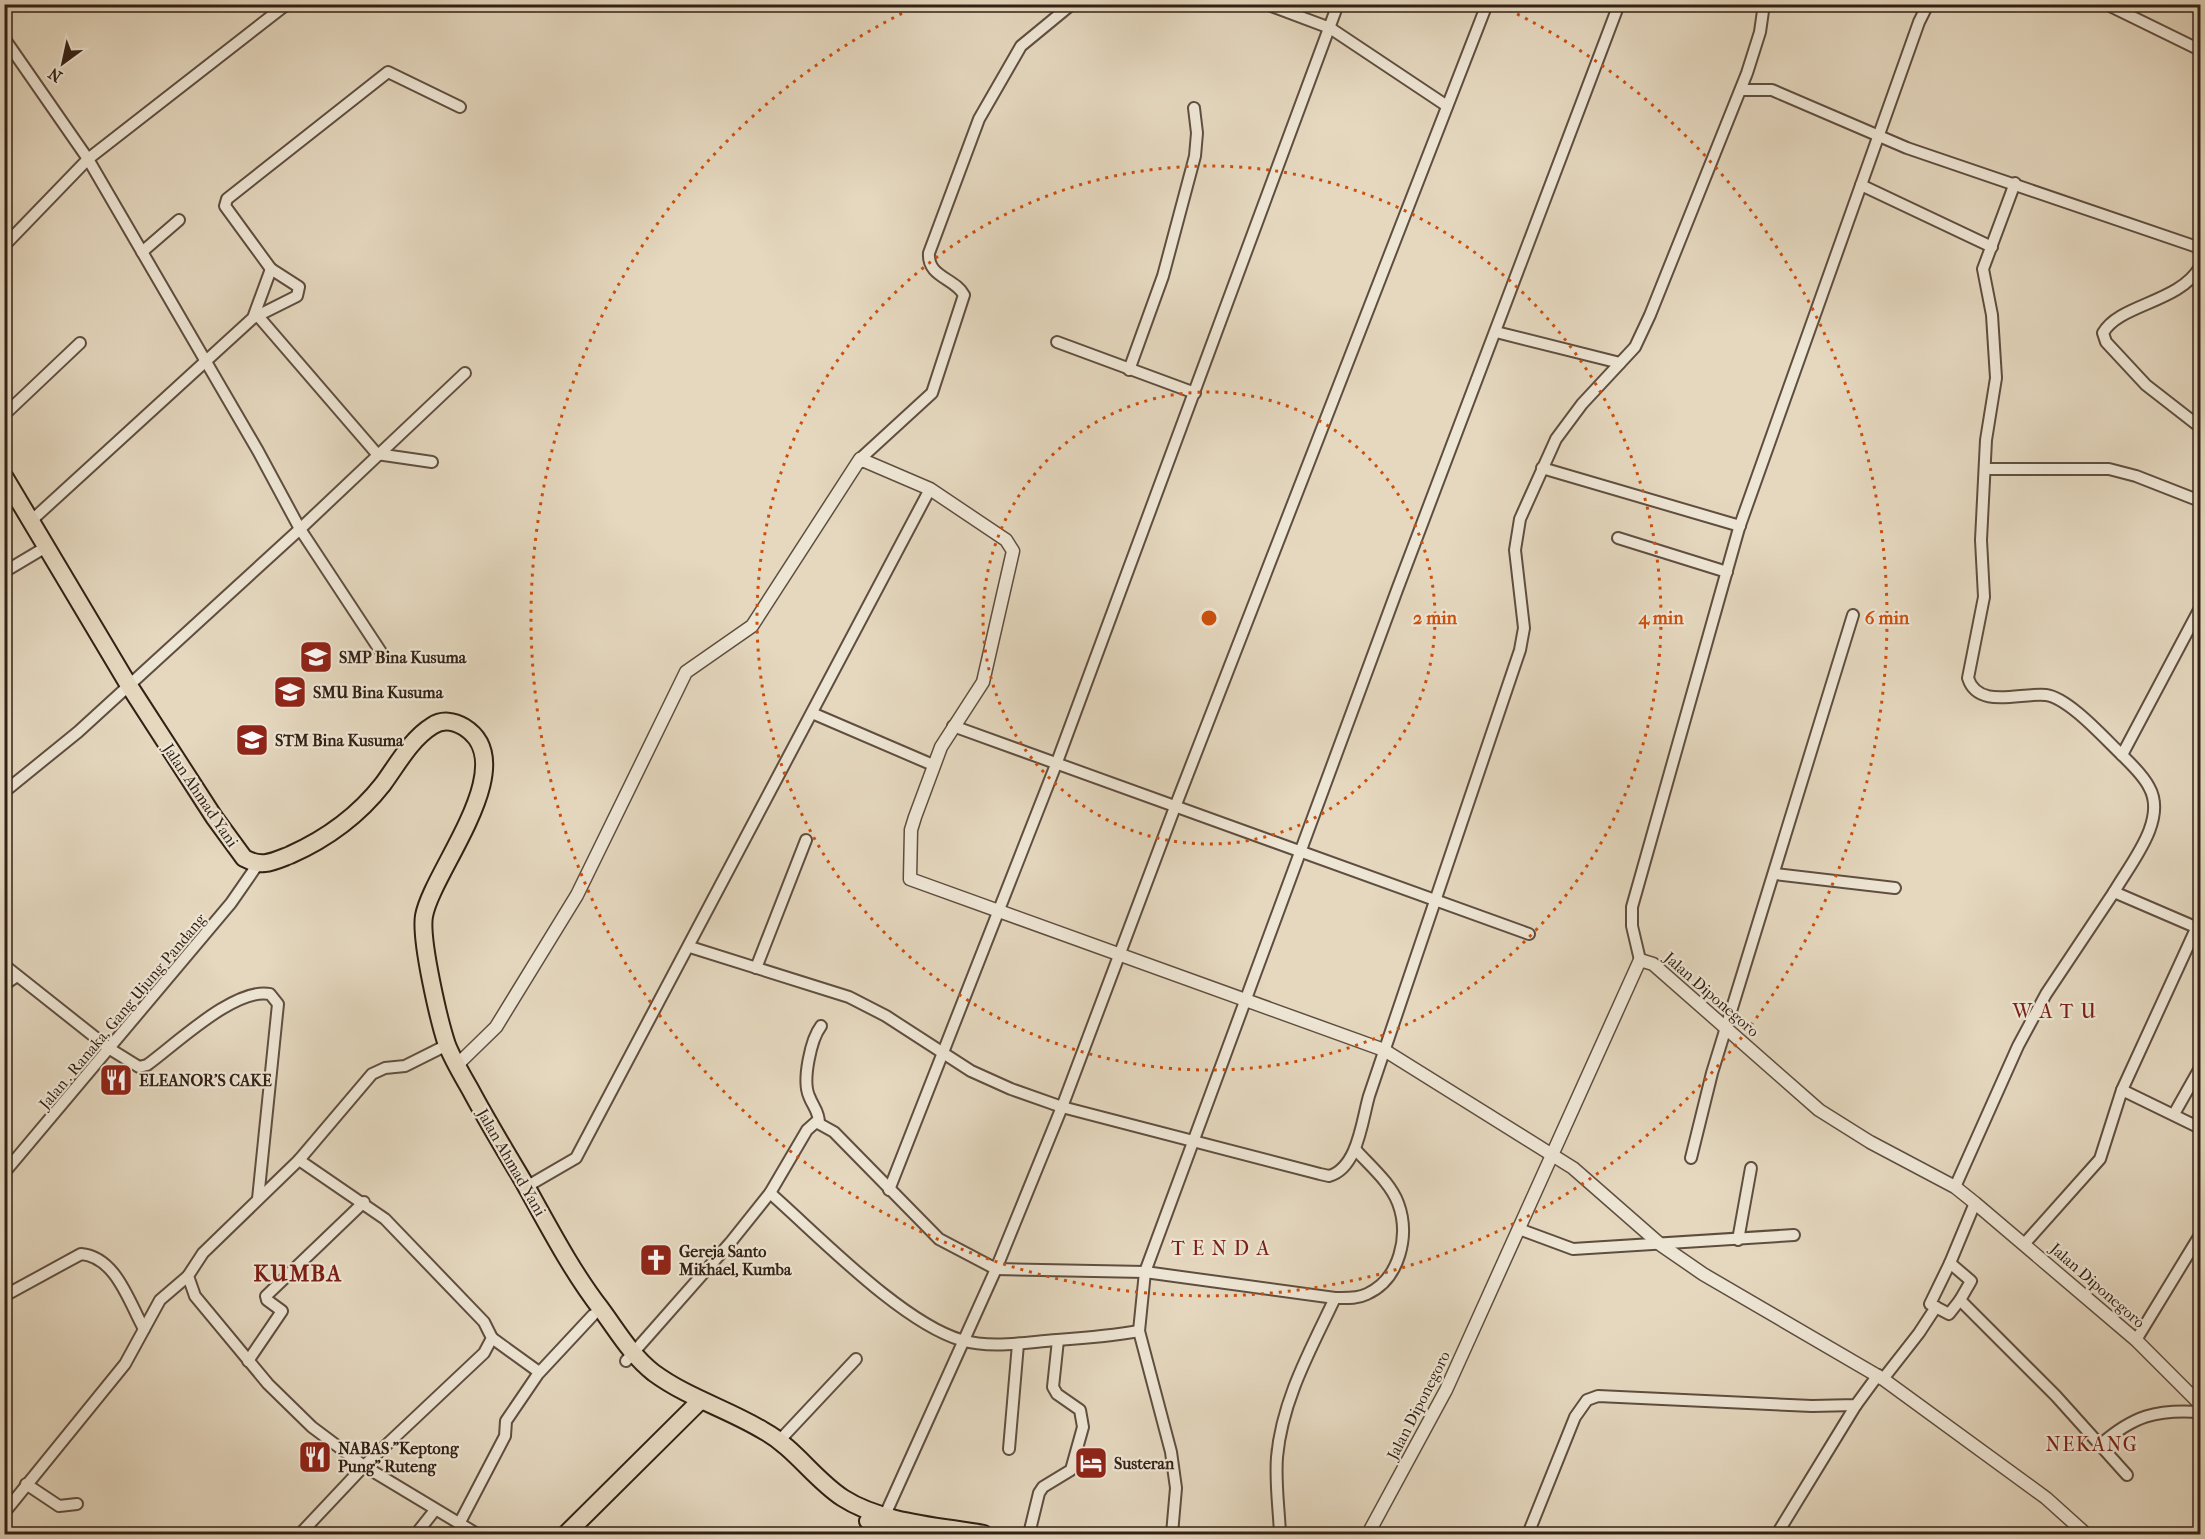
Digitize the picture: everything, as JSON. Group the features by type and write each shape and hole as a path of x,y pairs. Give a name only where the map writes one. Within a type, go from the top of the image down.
{"highway":[{"name":"Jalan Ahmad Yani","path":"4,476 128,684 214,817 244,858 258,864 272,862 313,845 337,830 380,788 407,752 432,725 444,721 456,723 475,736 483,762 483,782 473,813 448,860 423,919 426,954 447,1045 457,1065 592,1307 629,1358 655,1373 697,1405 728,1412 781,1445 804,1478 840,1509 883,1526 920,1534"},
{"path":"566,1534 697,1405"},
{"name":"Jalan Ahmad Yani","path":"883,1526 984,1534"}],"street":[{"path":"4,246 88,159 287,4"},
{"path":"457,1065 496,1027 577,895 686,672 752,626 860,459 932,393 964,295 936,273 929,261 929,253 979,119 1021,46 1072,4"},
{"path":"1266,4 1330,28 1447,106"},
{"path":"889,1190 945,1053 1057,762 1338,4"},
{"path":"883,1526 996,1269 1062,1107 1175,807 1486,4"},
{"path":"1172,1534 1176,1488 1171,1452 1139,1331 1146,1272 1300,851 1619,4"},
{"path":"690,947 849,997 886,1016 971,1071 1011,1089 1062,1107 1329,1176 1341,1170 1354,1149 1384,1050 1520,650 1524,628 1515,550 1520,519 1556,439 1570,419 1635,347 1741,90 1760,32 1764,4"},
{"path":"1641,960 1632,926 1632,907 1740,526 1796,361 1862,185 1918,22 1928,4"},
{"path":"2106,4 2200,50"},
{"path":"4,39 88,159 207,363 300,529 381,652"},
{"path":"32,520 256,317 290,301 299,290 294,284 271,269 225,206 227,199 388,72 460,107"},
{"path":"1741,90 1772,90 1945,161 2200,248"},
{"path":"1129,370 1163,276 1195,156 1197,133 1194,108"},
{"path":"1955,1187 2018,1046 2046,994 2114,892 2148,832 2154,810 2150,788 2122,755 2054,698 2046,695 1988,697 1976,693 1968,678 1984,597 1981,540 1986,440 1996,378 1992,315 1983,276 2015,183"},
{"path":"1862,185 1992,247"},
{"path":"142,252 179,220"},
{"path":"2200,267 2188,283 2112,322 2103,333 2106,342 2146,385 2200,427"},
{"path":"256,317 271,269"},
{"path":"256,317 377,454 432,462"},
{"path":"1496,332 1620,363"},
{"path":"1057,342 1195,393"},
{"path":"4,415 80,343"},
{"path":"4,792 78,732 300,529 465,373"},
{"path":"860,459 930,489 1006,540 1013,551 987,671 983,682 953,726 933,765 911,830 908,877 1119,956 1384,1050 1594,1184 1661,1245 1703,1275 1880,1377 2046,1498 2084,1534"},
{"path":"1542,468 1740,526"},
{"path":"1985,469 2109,469 2136,476 2200,501"},
{"path":"526,1187 576,1158 690,947 930,489"},
{"path":"1618,538 1727,572"},
{"path":"4,572 46,547"},
{"path":"2122,755 2200,608"},
{"path":"1691,1158 1706,1094 1728,1029 1852,615"},
{"path":"812,713 933,765"},
{"path":"953,726 1529,934"},
{"path":"756,968 806,840"},
{"name":"Jalan . Ranaka, Gang Ujung Pandang","path":"4,1173 231,903 258,864"},
{"path":"1775,874 1895,888"},
{"path":"2025,1244 2100,1159 2122,1090 2199,925 2114,892"},
{"name":"Jalan Diponegoro","path":"1368,1534 1446,1390 1641,960 1653,964 1819,1110 1838,1123 1955,1187 1976,1203 2136,1340 2200,1404"},
{"path":"4,965 110,1049 139,1067 147,1065 230,1004 259,992 270,994 278,1004 258,1199"},
{"path":"4,985 17,976"},
{"path":"819,1123 819,1113 808,1088 811,1042 820,1026"},
{"path":"4,1513 125,1364 160,1300 188,1276 202,1253 299,1160 372,1074 385,1068 405,1066 447,1045"},
{"path":"2174,1114 2200,1068"},
{"path":"2122,1090 2200,1128"},
{"path":"629,1358 730,1243 770,1193 811,1124 819,1123 842,1140 939,1239 996,1269 1146,1272 1335,1298 1364,1295 1375,1290 1389,1277 1402,1245 1405,1225 1398,1202 1391,1189 1354,1149"},
{"path":"299,1160 364,1203 405,1239 477,1314 491,1332 492,1338 484,1353 364,1466 300,1534"},
{"path":"1738,1240 1751,1168"},
{"path":"770,1193 873,1284 916,1318 943,1334 964,1341 992,1345 1100,1338 1139,1331"},
{"path":"248,1361 282,1311 266,1299 266,1296 364,1203"},
{"path":"1950,1263 1971,1281 1968,1289 1950,1313 1936,1307 1930,1301 1950,1263 1976,1203"},
{"path":"1519,1229 1573,1249 1794,1235"},
{"path":"2136,1340 2200,1234"},
{"path":"4,1296 81,1254 93,1255 116,1276 144,1329"},
{"path":"188,1276 195,1296 248,1361 288,1405 364,1466 477,1534"},
{"path":"1280,1534 1277,1459 1283,1423 1293,1388 1335,1298"},
{"path":"1960,1300 2056,1396 2127,1476"},
{"path":"459,1524 505,1436 506,1421 539,1372 592,1307"},
{"path":"1777,1534 1856,1405 1919,1333 1936,1307"},
{"path":"492,1338 539,1372"},
{"path":"1029,1534 1042,1487 1071,1470 1083,1427 1080,1410 1057,1394 1053,1387 1058,1340"},
{"path":"1009,1449 1018,1344"},
{"path":"781,1445 856,1359"},
{"path":"1528,1534 1575,1417 1587,1400 1598,1396 1812,1406 1856,1405"},
{"path":"2100,1445 2131,1420 2141,1416 2200,1412"},
{"path":"26,1484 59,1506 77,1504"},
{"path":"416,1534 435,1510"}],"place":[{"name":"SMP Bina Kusuma","path":"316,657"},
{"name":"SMU Bina Kusuma","path":"290,692"},
{"name":"STM Bina Kusuma","path":"252,740"},
{"name":"ELEANOR'S CAKE","path":"116,1080"},
{"name":"Gereja Santo Mikhael, Kumba","path":"656,1260"},
{"name":"NABAS \"Keptong Pung\" Ruteng","path":"315,1457"},
{"name":"Susteran","path":"1091,1463"}],"district":[{"name":"W A T U","path":"2055,1011"},
{"name":"T E N D A","path":"1221,1248"},
{"name":"KUMBA","path":"298,1273"},
{"name":"NEKANG","path":"2092,1444"}]}
